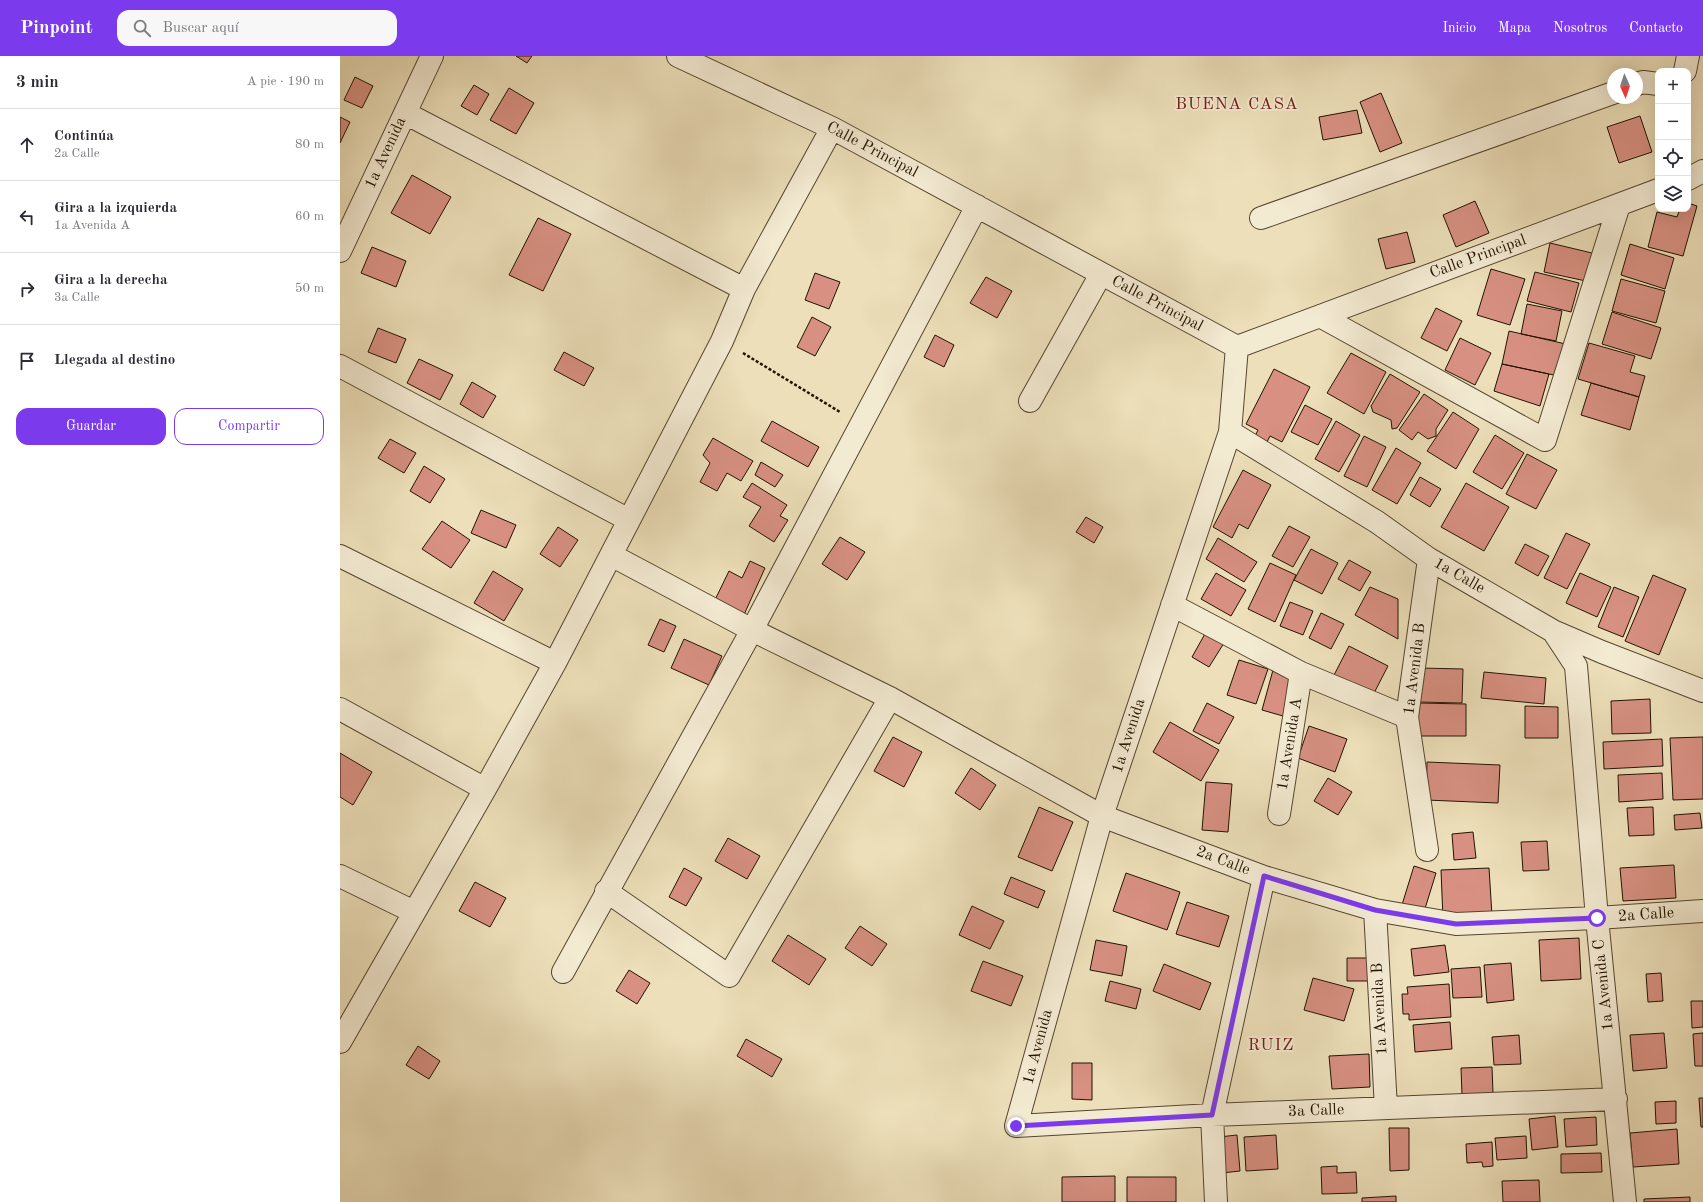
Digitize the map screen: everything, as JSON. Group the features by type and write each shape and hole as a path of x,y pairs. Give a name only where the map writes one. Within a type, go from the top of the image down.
{"street":[{"name":"1a Avenida","path":"340,251 432,56"},
{"name":"Calle Principal","path":"678,56 832,128 1237,347 1655,191"},
{"path":"1686,68 1688,56"},
{"path":"1643,82 1655,84"},
{"path":"1261,218 1607,95"},
{"path":"405,113 744,289"},
{"path":"340,1042 485,790 555,663 722,341 744,289 832,128"},
{"path":"1691,177 1703,171"},
{"path":"1320,316 1546,440 1619,205"},
{"path":"563,972 606,891 752,630 976,206"},
{"path":"1030,401 1101,274"},
{"name":"1a Avenida","path":"1016,1126 1102,816 1230,432 1237,347"},
{"path":"340,366 629,520"},
{"name":"1a Calle","path":"1230,432 1377,522 1429,559 1553,631 1703,692"},
{"name":"2a Calle","path":"611,555 752,630 890,698 1102,816 1264,876 1375,910 1456,924 1597,918 1703,911"},
{"path":"340,556 555,663"},
{"name":"1a Avenida B","path":"1427,850 1407,718 1429,559"},
{"path":"1172,605 1301,673 1407,718"},
{"name":"1a Avenida C","path":"1553,631 1576,666 1597,918 1625,1202"},
{"path":"1576,666 1602,652"},
{"name":"1a Avenida A","path":"1279,814 1301,673"},
{"path":"606,891 729,976 890,698"},
{"path":"340,709 485,790"},
{"path":"340,876 414,912"},
{"path":"1216,1202 1212,1115 1264,876"},
{"name":"1a Avenida B","path":"1375,910 1386,1108"},
{"name":"3a Calle","path":"1016,1126 1212,1115 1616,1099"}],"path":[{"path":"722,341 861,425"}],"building":[{"path":"516,56 532,56 527,63"},
{"path":"355,77 373,86 362,108 344,100"},
{"path":"474,85 489,94 477,115 461,106"},
{"path":"509,88 534,103 516,134 490,120"},
{"path":"1381,93 1402,143 1380,152 1360,102"},
{"path":"1357,110 1362,133 1323,140 1319,117"},
{"path":"1640,116 1652,152 1619,163 1607,127"},
{"path":"340,117 350,122 340,143"},
{"path":"412,175 451,197 430,234 391,213"},
{"path":"1475,201 1489,233 1456,247 1443,215"},
{"path":"1691,204 1697,206 1683,256 1648,247 1657,212 1677,217 1679,212 1691,212"},
{"path":"538,218 571,234 543,291 509,275"},
{"path":"1407,232 1415,262 1386,269 1378,239"},
{"path":"1550,243 1592,253 1586,281 1544,272"},
{"path":"1630,244 1674,258 1665,289 1621,275"},
{"path":"372,247 406,261 396,287 361,273"},
{"path":"1491,269 1525,279 1510,325 1477,315"},
{"path":"1535,272 1579,283 1571,312 1527,301"},
{"path":"815,273 840,282 829,309 805,300"},
{"path":"986,277 1012,291 997,318 970,303"},
{"path":"1621,279 1665,291 1656,323 1612,311"},
{"path":"1527,304 1562,311 1556,341 1521,334"},
{"path":"1436,308 1462,321 1447,351 1421,338"},
{"path":"1612,312 1661,328 1651,359 1602,344"},
{"path":"812,317 831,327 815,356 797,347"},
{"path":"378,328 406,339 396,363 368,352"},
{"path":"1509,331 1570,345 1563,377 1502,364"},
{"path":"935,335 954,345 944,367 924,357"},
{"path":"1460,338 1491,353 1475,385 1445,370"},
{"path":"1589,343 1635,356 1630,372 1645,376 1639,397 1578,379"},
{"path":"564,352 594,368 584,386 554,370"},
{"path":"1351,353 1386,372 1364,414 1327,393"},
{"path":"419,359 453,375 440,400 407,383"},
{"path":"1502,364 1549,374 1540,406 1494,391"},
{"path":"1274,369 1310,387 1282,442 1270,436 1267,442 1255,436 1258,430 1246,424"},
{"path":"1390,374 1420,392 1397,428 1392,429 1391,420 1373,412 1371,406"},
{"path":"472,382 496,396 483,418 460,404"},
{"path":"1591,383 1639,397 1630,430 1581,415"},
{"path":"1424,394 1448,410 1436,429 1436,436 1428,439 1418,432 1412,440 1399,430"},
{"path":"1305,405 1332,419 1318,445 1291,432"},
{"path":"1453,412 1479,429 1456,469 1427,451"},
{"path":"772,421 819,447 808,467 761,441"},
{"path":"1336,421 1360,435 1339,472 1315,459"},
{"path":"1495,435 1524,453 1502,489 1473,472"},
{"path":"1364,436 1386,447 1367,487 1344,476"},
{"path":"713,438 753,461 741,481 727,473 717,491 700,482 710,463 703,455"},
{"path":"390,439 416,453 404,473 378,458"},
{"path":"1396,448 1421,463 1397,504 1372,490"},
{"path":"1527,454 1557,470 1536,509 1506,494"},
{"path":"761,462 783,475 775,487 755,475"},
{"path":"424,466 445,479 430,503 410,491"},
{"path":"1243,470 1271,485 1248,529 1239,524 1232,538 1213,527"},
{"path":"1420,477 1441,489 1430,507 1410,495"},
{"path":"752,483 787,505 780,516 788,520 774,542 749,526 761,507 743,497"},
{"path":"1466,483 1509,507 1484,551 1441,527"},
{"path":"481,510 516,525 506,548 471,533"},
{"path":"1086,517 1103,527 1094,543 1076,532"},
{"path":"442,521 470,540 451,568 422,549"},
{"path":"1289,526 1310,537 1293,567 1272,556"},
{"path":"558,527 578,540 560,567 540,554"},
{"path":"1566,533 1590,544 1567,589 1544,578"},
{"path":"840,537 865,552 847,580 822,564"},
{"path":"1218,538 1257,562 1244,582 1206,559"},
{"path":"1525,544 1549,556 1538,576 1515,563"},
{"path":"1311,549 1338,563 1322,594 1294,580"},
{"path":"1349,560 1371,572 1360,591 1338,579"},
{"path":"750,561 765,568 743,617 713,604 729,571 742,578"},
{"path":"1270,563 1296,575 1275,622 1248,609"},
{"path":"493,571 523,589 504,621 474,603"},
{"path":"1216,573 1246,590 1231,616 1201,599"},
{"path":"1580,573 1611,587 1597,617 1566,603"},
{"path":"1653,575 1686,589 1659,655 1625,641"},
{"path":"1370,587 1398,599 1398,639 1355,615"},
{"path":"1614,587 1639,597 1623,637 1598,627"},
{"path":"1290,602 1313,611 1303,635 1280,626"},
{"path":"1321,613 1344,624 1331,649 1309,638"},
{"path":"660,619 676,626 664,652 648,645"},
{"path":"1206,632 1224,643 1209,667 1192,657"},
{"path":"684,639 722,656 709,685 671,668"},
{"path":"1349,646 1388,666 1372,697 1333,677"},
{"path":"1239,660 1268,669 1256,704 1227,695"},
{"path":"1420,668 1463,669 1462,703 1419,702"},
{"path":"1273,670 1301,678 1290,718 1262,710"},
{"path":"1484,672 1546,678 1544,704 1481,698"},
{"path":"1650,699 1651,733 1612,734 1611,701"},
{"path":"1207,703 1234,717 1219,744 1193,731"},
{"path":"1418,703 1466,704 1466,736 1418,736"},
{"path":"1525,706 1558,707 1558,738 1525,738"},
{"path":"1170,722 1219,750 1201,781 1153,752"},
{"path":"1309,726 1347,739 1335,772 1298,758"},
{"path":"893,737 922,752 904,787 874,771"},
{"path":"1703,737 1703,799 1673,800 1670,738"},
{"path":"1662,739 1663,766 1604,769 1603,742"},
{"path":"340,753 372,772 353,805 340,797"},
{"path":"1427,762 1500,765 1498,803 1426,800"},
{"path":"971,768 996,785 980,810 955,793"},
{"path":"1662,773 1663,799 1619,802 1618,775"},
{"path":"1328,778 1352,792 1338,815 1314,801"},
{"path":"1206,782 1232,784 1228,832 1202,830"},
{"path":"1039,807 1073,822 1052,871 1018,857"},
{"path":"1653,807 1654,835 1629,836 1627,808"},
{"path":"1700,813 1702,828 1675,830 1674,815"},
{"path":"1473,832 1476,858 1454,860 1452,834"},
{"path":"728,838 760,856 747,879 715,861"},
{"path":"1547,841 1549,870 1523,871 1521,842"},
{"path":"1674,865 1676,898 1623,901 1620,868"},
{"path":"1414,866 1436,873 1423,915 1401,908"},
{"path":"684,868 702,878 686,906 669,897"},
{"path":"1489,868 1492,916 1443,919 1441,870"},
{"path":"1126,873 1180,892 1167,930 1113,911"},
{"path":"1011,877 1045,891 1038,908 1004,894"},
{"path":"475,882 506,898 490,927 459,911"},
{"path":"1187,902 1229,916 1219,947 1176,934"},
{"path":"972,906 1004,921 990,949 959,935"},
{"path":"860,926 887,944 872,966 845,948"},
{"path":"788,935 826,959 809,985 772,961"},
{"path":"1579,938 1581,979 1541,981 1539,940"},
{"path":"1096,940 1127,946 1122,976 1090,970"},
{"path":"1445,945 1449,972 1414,976 1411,949"},
{"path":"1347,958 1368,958 1368,981 1347,981"},
{"path":"983,961 1023,976 1011,1006 971,991"},
{"path":"1511,963 1514,1000 1487,1003 1484,965"},
{"path":"1164,964 1211,983 1200,1010 1153,991"},
{"path":"1480,967 1482,997 1453,998 1451,969"},
{"path":"629,970 650,983 637,1004 616,991"},
{"path":"1661,973 1663,1001 1648,1002 1646,974"},
{"path":"1313,978 1354,989 1344,1021 1304,1010"},
{"path":"1110,981 1141,989 1136,1009 1105,1001"},
{"path":"1449,984 1451,1017 1409,1020 1409,1014 1403,1014 1402,994 1408,994 1407,987"},
{"path":"1691,1001 1703,1001 1703,1027 1692,1028"},
{"path":"1450,1022 1452,1049 1415,1052 1413,1025"},
{"path":"1664,1033 1667,1068 1633,1071 1630,1035"},
{"path":"1703,1033 1703,1066 1695,1066 1693,1034"},
{"path":"1519,1035 1521,1064 1494,1065 1492,1037"},
{"path":"746,1039 782,1059 772,1077 737,1056"},
{"path":"418,1046 440,1061 429,1079 406,1065"},
{"path":"1369,1054 1370,1087 1332,1089 1329,1056"},
{"path":"1072,1063 1092,1063 1092,1100 1072,1099"},
{"path":"1492,1067 1493,1093 1462,1095 1461,1068"},
{"path":"1699,1098 1703,1098 1703,1127 1701,1127"},
{"path":"1676,1101 1676,1123 1656,1124 1655,1102"},
{"path":"1555,1116 1558,1147 1532,1150 1529,1119"},
{"path":"1596,1117 1597,1145 1566,1147 1564,1119"},
{"path":"1389,1128 1409,1128 1409,1170 1390,1171"},
{"path":"1677,1129 1679,1164 1633,1167 1630,1133"},
{"path":"1237,1135 1240,1171 1222,1173 1219,1137"},
{"path":"1276,1135 1278,1169 1246,1171 1244,1137"},
{"path":"1526,1136 1527,1158 1497,1160 1495,1138"},
{"path":"1492,1142 1493,1166 1483,1167 1482,1162 1467,1163 1466,1144"},
{"path":"1601,1153 1602,1172 1561,1173 1561,1154"},
{"path":"1337,1166 1337,1173 1356,1172 1357,1193 1322,1194 1321,1167"},
{"path":"1115,1176 1115,1202 1062,1202 1062,1177"},
{"path":"1127,1177 1176,1177 1176,1202 1127,1202"},
{"path":"1539,1180 1540,1202 1503,1202 1502,1181"},
{"path":"1396,1196 1396,1202 1362,1202 1362,1198"},
{"path":"1690,1197 1690,1202 1644,1202 1644,1199"}],"district":[{"name":"BUENA CASA","path":"1237,104"},
{"name":"RUIZ","path":"1271,1045"}],"route":[{"path":"1016,1126 1212,1115 1264,876 1375,910 1456,924 1597,918"}]}
